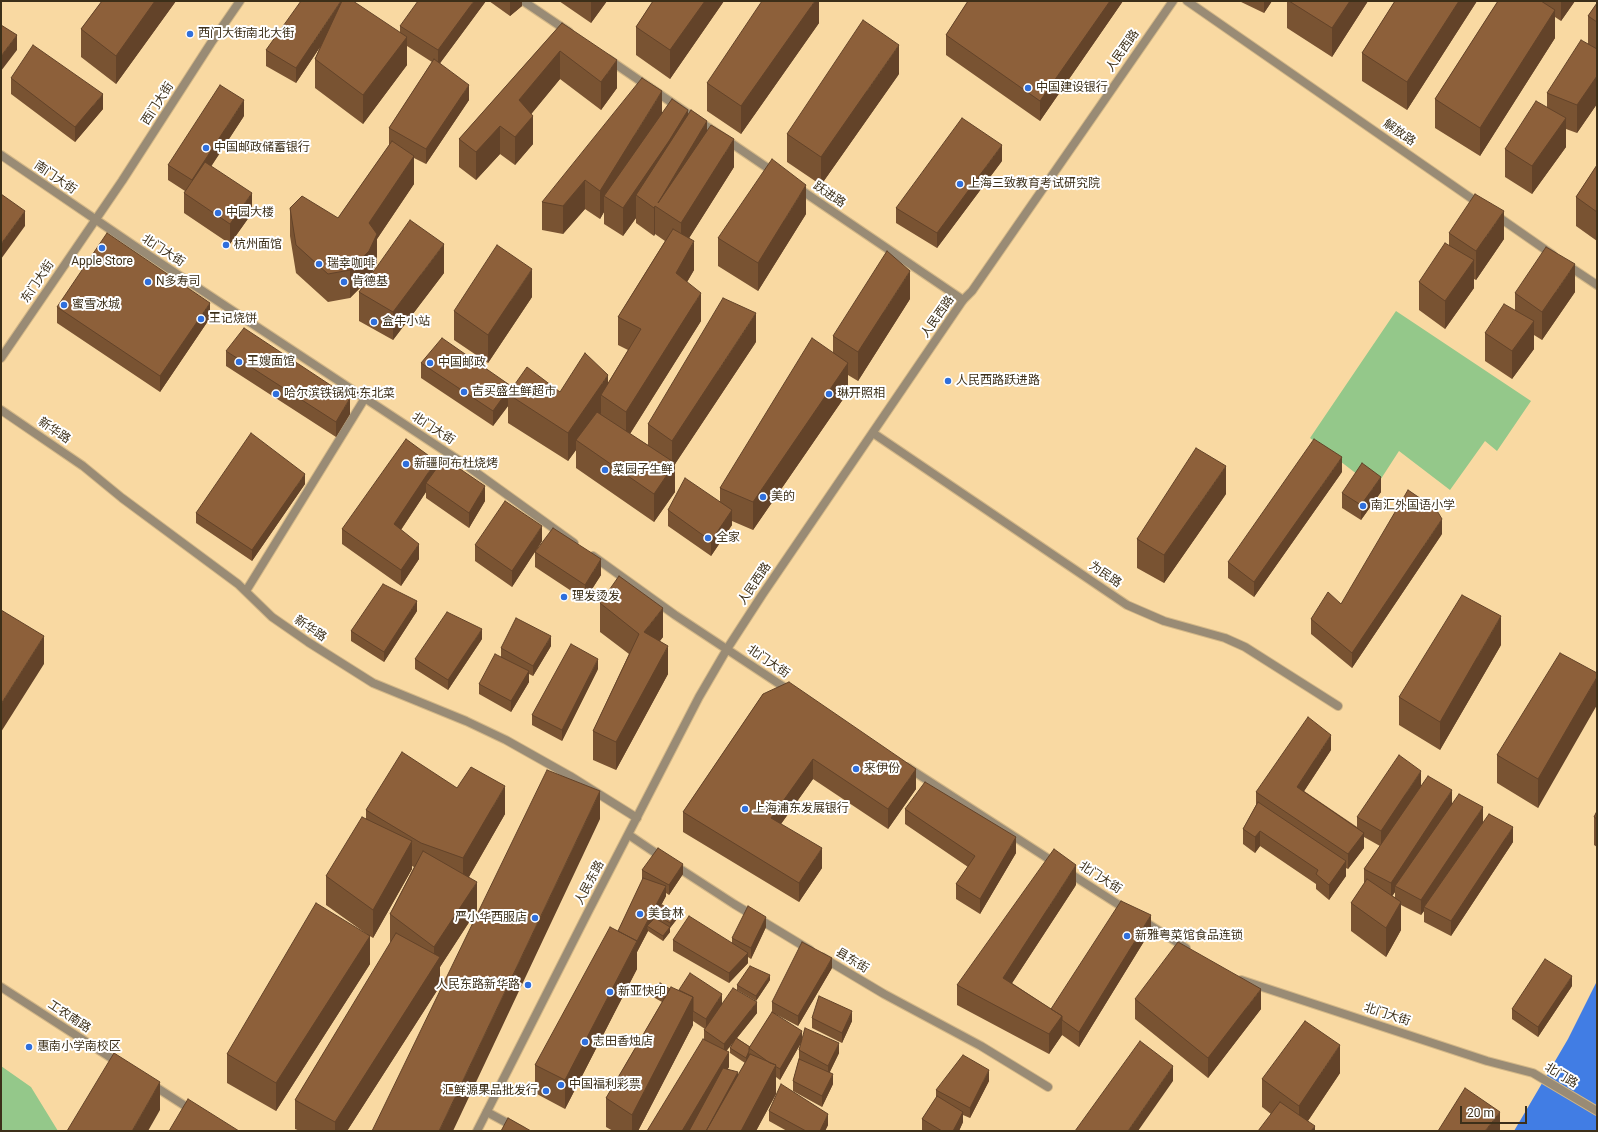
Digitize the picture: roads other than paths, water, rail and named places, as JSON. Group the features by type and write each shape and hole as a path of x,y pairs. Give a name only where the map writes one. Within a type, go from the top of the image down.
{"street":[{"name":"西门大街","path":"96,220 240,1"},
{"path":"523,1 576,37"},
{"name":"人民西路","path":"727,649 762,595 963,300 972,291 1173,1"},
{"name":"解放路","path":"1187,1 1597,285"},
{"name":"跃进路","path":"602,55 963,300"},
{"name":"南门大街","path":"1,156 96,220"},
{"name":"东门大街","path":"1,358 96,220"},
{"name":"北门大街","path":"96,220 463,463 675,615 795,694"},
{"path":"246,591 365,398"},
{"name":"新华路","path":"1,410 83,466 122,498 246,591 256,603 272,617 308,642 373,683 466,721 506,740 570,776 637,818"},
{"name":"为民路","path":"873,433 1127,605 1164,621 1225,638 1245,647 1338,706"},
{"name":"人民东路","path":"477,1131 553,979 629,835 699,697 727,649"},
{"name":"北门大街","path":"901,763 1193,953"},
{"name":"县东街","path":"629,835 784,935 884,994 981,1046 1048,1087"},
{"name":"北门大街","path":"1232,976 1487,1061 1533,1073"},
{"name":"工农南路","path":"1,987 126,1068"},
{"name":"北门路","path":"1533,1073 1597,1111"},
{"path":"146,1080 198,1114"},
{"path":"487,1112 522,1131"}],"water":[{"path":"1597,981 1597,1131 1514,1131 1568,1039"}],"place":[{"name":"西门大街南北大街","path":"190,34"},
{"name":"中国建设银行","path":"1028,88"},
{"name":"中国邮政储蓄银行","path":"206,148"},
{"name":"上海三致教育考试研究院","path":"960,184"},
{"name":"中园大楼","path":"218,213"},
{"name":"杭州面馆","path":"226,245"},
{"name":"Apple Store","path":"102,248"},
{"name":"瑞幸咖啡","path":"319,264"},
{"name":"N多寿司","path":"148,282"},
{"name":"肯德基","path":"344,282"},
{"name":"蜜雪冰城","path":"64,305"},
{"name":"王记烧饼","path":"201,319"},
{"name":"盒牛小站","path":"374,322"},
{"name":"王嫂面馆","path":"239,362"},
{"name":"中国邮政","path":"430,363"},
{"name":"人民西路跃进路","path":"948,381"},
{"name":"吉买盛生鲜超市","path":"464,392"},
{"name":"哈尔滨铁锅炖·东北菜","path":"276,394"},
{"name":"琳开照相","path":"829,394"},
{"name":"新疆阿布杜烧烤","path":"406,464"},
{"name":"菜园子生鲜","path":"605,470"},
{"name":"美的","path":"763,497"},
{"name":"南汇外国语小学","path":"1363,506"},
{"name":"全家","path":"708,538"},
{"name":"理发烫发","path":"564,597"},
{"name":"来伊份","path":"856,769"},
{"name":"上海浦东发展银行","path":"745,809"},
{"name":"美食林","path":"640,914"},
{"name":"严小华西服店","path":"535,918"},
{"name":"新雅粤菜馆食品连锁","path":"1127,936"},
{"name":"人民东路新华路","path":"528,985"},
{"name":"新亚快印","path":"610,992"},
{"name":"志田香烛店","path":"585,1042"},
{"name":"惠南小学南校区","path":"29,1047"},
{"name":"中国福利彩票","path":"561,1085"},
{"name":"汇鲜源果品批发行","path":"546,1091"}]}
